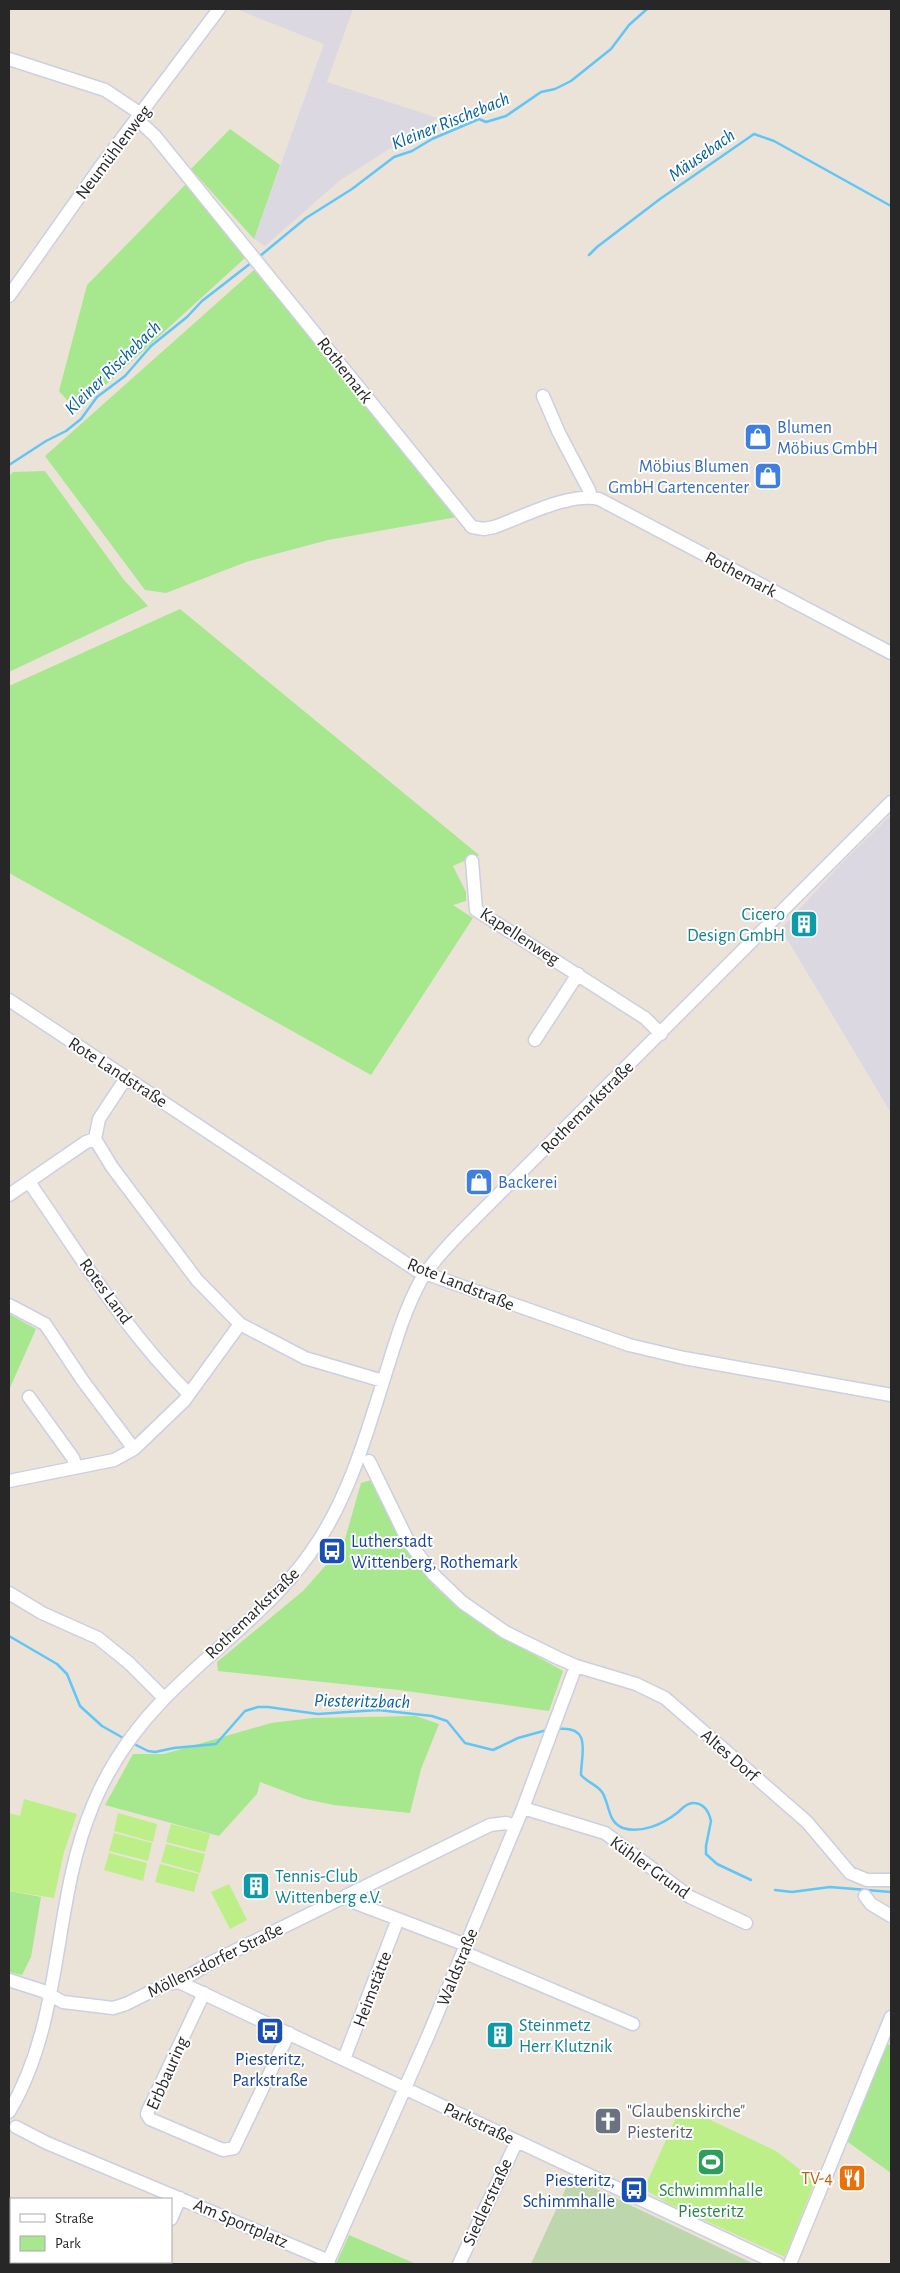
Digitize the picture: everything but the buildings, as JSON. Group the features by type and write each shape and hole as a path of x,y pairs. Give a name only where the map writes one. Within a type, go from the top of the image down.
{"street":[{"name":"Neumühlenweg","path":"9,296 96,173 219,9"},
{"name":"Rothemark","path":"9,59 105,90 139,116 256,259 404,446 472,527 484,530 562,502 591,498 599,499 891,653"},
{"path":"542,396 589,490 591,498"},
{"name":"Rothemarkstraße","path":"51,1996 70,1882 78,1848 100,1789 135,1732 164,1698 277,1594 317,1544 348,1486 406,1314 425,1273 460,1233 891,802"},
{"name":"Kapellenweg","path":"472,861 476,910 645,1018 661,1034"},
{"name":"Kapellenweg","path":"535,1040 578,974"},
{"name":"Rote Landstraße","path":"9,1000 412,1268 635,1347 713,1364 891,1395"},
{"path":"126,1078 99,1119 95,1139 112,1167 197,1280 240,1324 305,1358 326,1366 384,1381"},
{"path":"9,1195 86,1142 95,1139"},
{"name":"Rotes Land","path":"29,1182 142,1341 189,1394"},
{"path":"9,1305 45,1324 83,1382 134,1449"},
{"path":"9,1481 114,1460 134,1449 189,1394 240,1324"},
{"path":"30,1397 73,1458 76,1467"},
{"path":"369,1461 403,1532 416,1552 446,1588 505,1632 576,1666"},
{"path":"9,1593 42,1613 98,1638 123,1658 164,1698"},
{"name":"Waldstraße","path":"328,2262 406,2088 523,1808 576,1666"},
{"name":"Altes Dorf","path":"576,1666 636,1684 665,1698 802,1817 827,1843 850,1873 861,1879 891,1880"},
{"name":"Kühler Grund","path":"523,1808 605,1833 690,1897 746,1923"},
{"name":"Möllensdorfer Straße","path":"9,1980 43,1991 71,2004 113,2008 126,2004 166,1984 179,1982 198,1969 490,1825 506,1823 515,1826"},
{"path":"347,1895 353,1902 398,1919 633,2024"},
{"path":"865,1896 871,1904 891,1916"},
{"name":"Heimstätte","path":"344,2059 398,1919"},
{"name":"Parkstraße","path":"179,1982 778,2264"},
{"name":"Erbbauring","path":"204,1993 148,2111 150,2120 224,2150 234,2148 289,2033"},
{"path":"9,2112 33,2062 51,1996"},
{"path":"790,2264 891,2017"},
{"name":"Am Sportplatz","path":"16,2127 47,2143 328,2262"},
{"name":"Siedlerstraße","path":"459,2264 517,2141"},
{"path":"172,2217 180,2198"}],"shaded area":[{"path":"236,9 353,9 327,82 438,118 339,181 265,246 254,239 324,44"},
{"path":"891,815 891,1113 781,929 841,864"}],"green space":[{"path":"230,129 280,165 254,239 191,169"},
{"path":"186,184 239,247 245,258 77,411 59,391 87,285"},
{"path":"254,270 318,345 457,517 328,540 246,562 166,593 145,590 45,456"},
{"path":"45,471 124,580 148,606 9,672 9,476 13,472"},
{"path":"180,609 479,855 470,863 464,861 453,866 466,892 466,901 453,905 473,918 371,1075 9,873 9,686"},
{"path":"9,1314 36,1329 9,1390"},
{"path":"371,1480 406,1548 436,1588 491,1630 563,1671 549,1711 399,1690 218,1671 217,1662 303,1591 343,1546 361,1483"},
{"path":"416,1716 439,1724 421,1769 410,1813 334,1805 305,1799 260,1782 257,1794 219,1836 105,1805 133,1754 164,1754 271,1723 312,1718"},
{"path":"24,1799 77,1814 64,1852 54,1898 9,1891 9,1813 20,1816"},
{"path":"118,1813 157,1824 153,1842 114,1831"},
{"path":"171,1824 210,1834 205,1852 166,1842"},
{"path":"114,1833 152,1843 148,1861 109,1851"},
{"path":"166,1844 205,1854 200,1873 161,1862"},
{"path":"109,1853 147,1863 143,1881 104,1870"},
{"path":"160,1864 199,1874 194,1892 155,1882"},
{"path":"229,1884 247,1920 230,1929 211,1892"},
{"path":"9,1891 41,1897 31,1957 22,1975 9,1972"},
{"path":"886,2043 891,2046 891,2173 845,2140"},
{"path":"681,2106 776,2151 815,2181 785,2257 669,2204 644,2189"},
{"path":"571,2177 586,2184 754,2264 531,2264"},
{"path":"349,2235 416,2264 336,2264"}],"waterway":[{"name":"Kleiner Rischebach","path":"260,256 306,218 352,189 394,157 412,151 432,139 479,119 486,122 506,116 541,92 555,89 571,81 611,49 629,25 647,9"},
{"name":"Mäusebach","path":"589,255 660,199 754,134 774,141 891,206"},
{"name":"Kleiner Rischebach","path":"9,465 46,441 66,431 81,419 97,397 125,376 151,346 187,317 202,301 251,263"},
{"name":"Piesteritzbach","path":"9,1636 57,1664 67,1674 80,1706 102,1726 125,1739"},
{"name":"Piesteritzbach","path":"132,1743 148,1751 155,1752 216,1744 245,1711 258,1707 318,1714 378,1710 432,1716 447,1721 465,1743 493,1750 518,1738 547,1730"},
{"name":"Piesteritzbach","path":"557,1729 568,1729 580,1736 583,1750 581,1775 602,1792 614,1822 630,1830 644,1829 665,1821 688,1804 697,1803 707,1811 711,1821 706,1854 717,1864 751,1880"},
{"name":"Piesteritzbach","path":"775,1890 792,1892 830,1887 891,1892"}],"place":[{"name":"Blumen Möbius GmbH","path":"758,437"},
{"name":"Möbius Blumen GmbH Gartencenter","path":"768,476"},
{"name":"Cicero Design GmbH","path":"804,924"},
{"name":"Backerei","path":"479,1182"},
{"name":"Lutherstadt Wittenberg, Rothemark","path":"332,1551"},
{"name":"Tennis-Club Wittenberg e.V.","path":"256,1886"},
{"name":"Piesteritz, Parkstraße","path":"270,2031"},
{"name":"Steinmetz Herr Klutznik","path":"500,2035"},
{"name":"\"Glaubenskirche\" Piesteritz","path":"608,2121"},
{"name":"Schwimmhalle Piesteritz","path":"711,2162"},
{"name":"TV-4","path":"852,2178"},
{"name":"Piesteritz, Schimmhalle","path":"634,2190"}]}
